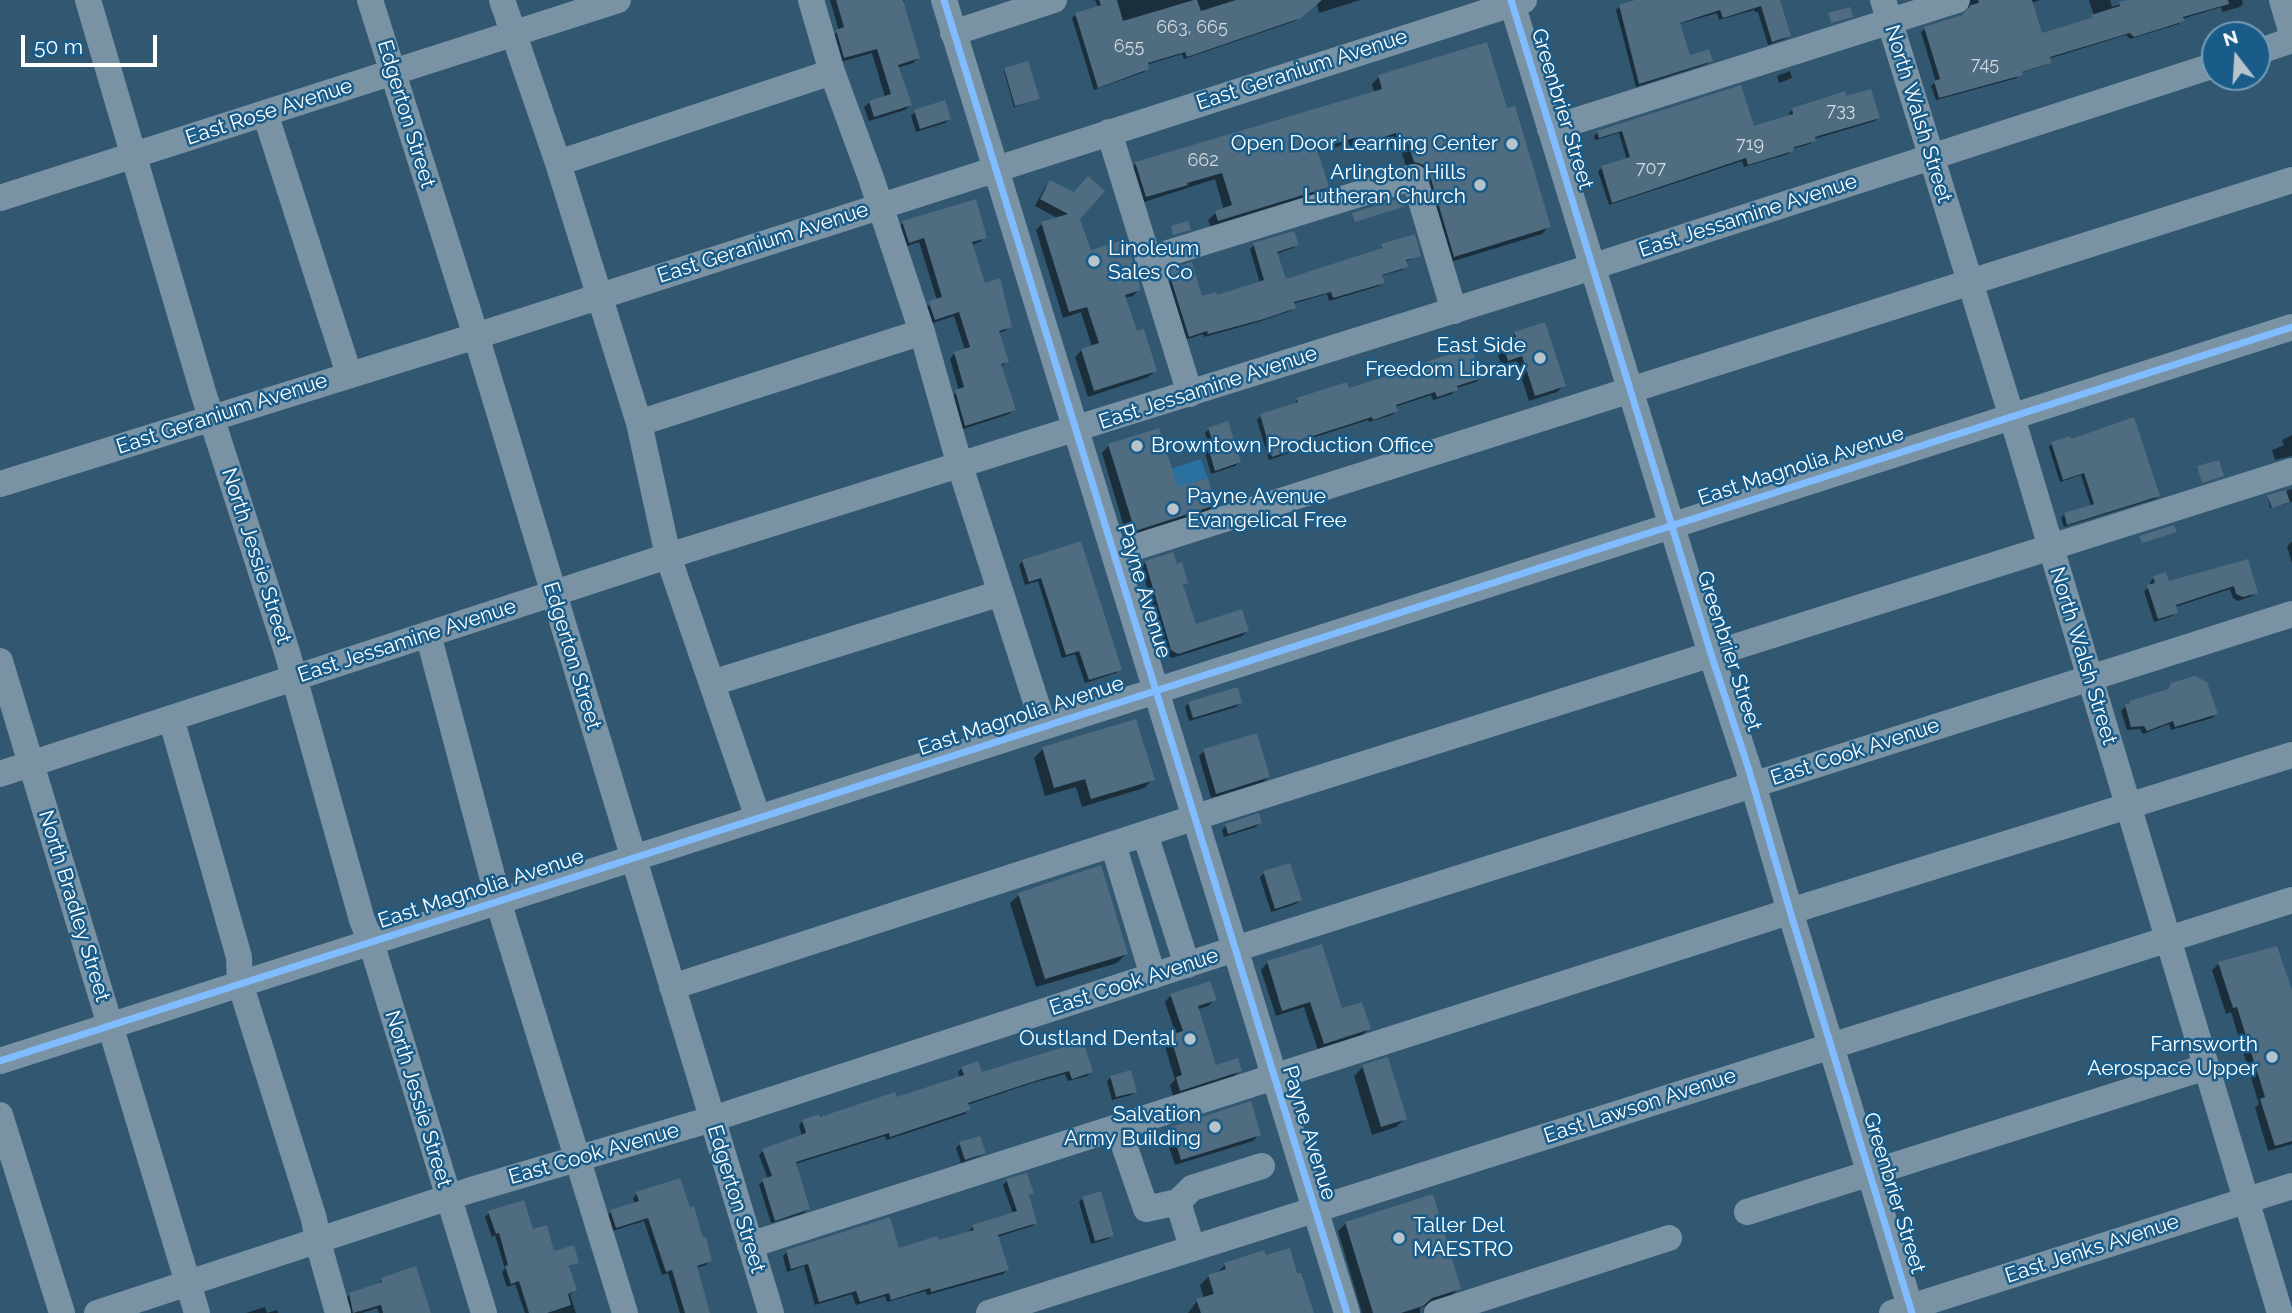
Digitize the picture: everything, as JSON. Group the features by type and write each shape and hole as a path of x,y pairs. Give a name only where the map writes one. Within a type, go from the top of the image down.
{"street":[{"name":"North Jessie Street","path":"88,0 132,156 294,677 362,919 484,1313"},
{"name":"Edgerton Street","path":"370,0 476,336 771,1313"},
{"path":"502,0 558,163 639,423 668,556 758,818"},
{"name":"East Rose Avenue","path":"0,198 618,0"},
{"path":"811,0 832,72 922,332 960,466 1044,727"},
{"name":"Payne Avenue","path":"944,0 1347,1313"},
{"path":"953,33 1054,0"},
{"path":"1550,129 1886,11 1956,0"},
{"path":"2282,0 2292,34"},
{"name":"Greenbrier Street","path":"1515,1 1550,129 1710,654 1754,784 1870,1173 1905,1311"},
{"name":"East Geranium Avenue","path":"0,484 476,336 1515,1"},
{"name":"North Walsh Street","path":"1886,11 2051,548 2280,1313"},
{"path":"2271,47 2292,40"},
{"name":"East Jessamine Avenue","path":"0,774 668,556 1454,311 2201,70"},
{"path":"558,163 832,72"},
{"path":"265,113 349,374"},
{"path":"1109,132 1190,394"},
{"path":"1149,260 1414,177 1454,311"},
{"path":"1114,554 2292,180"},
{"name":"East Magnolia Avenue","path":"0,1061 2292,327"},
{"path":"639,423 922,332"},
{"path":"672,987 1196,817 2292,471"},
{"path":"712,683 1001,593"},
{"name":"East Cook Avenue","path":"97,1313 2292,614"},
{"path":"428,634 499,900 625,1313"},
{"name":"North Bradley Street","path":"0,661 197,1313"},
{"path":"171,718 239,957 240,983 314,1219 317,1242 338,1313"},
{"path":"750,1245 1790,911 2292,755"},
{"path":"1145,834 1187,965"},
{"path":"1113,844 1153,976"},
{"name":"East Lawson Avenue","path":"989,1313 2292,900"},
{"path":"1747,1212 2206,1067"},
{"path":"0,1115 62,1313"},
{"path":"1123,1142 1146,1209 1178,1202 1192,1188 1262,1166"},
{"name":"East Jenks Avenue","path":"1905,1311 2292,1186"},
{"path":"1178,1202 1192,1247"},
{"path":"1437,1313 1483,1306 1669,1238"}],"shaded area":[{"path":"1201,459 1208,478 1126,504 1121,485"}],"building":[{"path":"836,0 903,0 920,58 898,65 912,105 874,117 869,101 891,94 877,49 844,58 836,30 844,27"},
{"path":"1099,0 1117,0 1123,21 1194,0 1197,0 1201,11 1236,0 1322,0 1301,18 1187,57 1185,52 1148,63 1149,69 1098,88 1075,13 1101,5"},
{"path":"1635,0 1780,0 1791,36 1772,42 1761,6 1723,18 1720,10 1680,23 1690,55 1709,49 1713,61 1639,84 1619,5"},
{"path":"1978,0 2032,0 2042,33 2092,18 2091,15 2120,6 2119,2 2127,0 2228,0 2229,4 2183,17 2185,21 2134,37 2130,33 2050,57 2051,63 2022,72 2023,75 1939,98 1934,81 1940,79 1924,27 1962,15 1971,5 1979,3"},
{"path":"1850,7 1853,17 1831,23 1828,13"},
{"path":"1487,42 1507,108 1515,106 1551,227 1454,257 1429,172 1424,165 1414,162 1408,143 1399,144 1396,133 1359,145 1357,137 1317,149 1329,187 1218,221 1215,211 1232,205 1222,173 1146,197 1135,162 1382,89 1378,75"},
{"path":"1028,61 1040,99 1015,106 1004,68"},
{"path":"1741,85 1754,126 1793,114 1792,108 1845,91 1846,96 1871,89 1880,118 1815,137 1816,141 1794,147 1793,151 1748,165 1746,158 1612,203 1601,166 1630,157 1622,131 1599,138 1597,131"},
{"path":"945,100 951,119 920,129 914,110"},
{"path":"1088,176 1105,191 1080,219 1091,250 1126,239 1141,290 1125,295 1137,331 1144,329 1157,371 1094,391 1081,349 1099,343 1087,307 1069,312 1041,222 1068,214 1040,199 1050,180 1074,192"},
{"path":"1403,197 1406,206 1355,222 1352,213"},
{"path":"976,199 987,238 972,242 985,283 1000,278 1012,327 999,331 1009,362 1001,364 1016,410 965,426 955,390 964,387 954,352 970,347 959,312 935,320 929,303 942,297 924,238 909,243 902,221"},
{"path":"1188,221 1191,230 1173,235 1171,226"},
{"path":"1294,231 1299,245 1277,252 1286,279 1382,248 1381,244 1415,234 1421,256 1406,260 1408,267 1382,275 1385,283 1333,298 1331,292 1294,302 1296,308 1264,319 1189,337 1168,270 1192,262 1202,296 1216,292 1217,295 1264,280 1253,243"},
{"name":"East Side Freedom Library","path":"1545,322 1566,386 1535,396 1522,356 1508,361 1502,342 1516,337 1514,332"},
{"path":"1470,343 1482,378 1457,386 1458,390 1437,397 1435,392 1396,405 1398,411 1373,420 1372,417 1291,443 1293,450 1272,457 1260,414 1298,402 1296,398 1347,382 1349,388 1399,372 1449,354 1448,351"},
{"path":"2134,417 2160,496 2067,525 2064,513 2094,504 2084,473 2063,480 2051,442 2070,436 2071,439"},
{"path":"1228,421 1241,462 1215,471 1208,447 1214,445 1208,428"},
{"path":"1159,428 1178,487 1208,478 1216,505 1135,531 1108,444"},
{"path":"2219,460 2224,476 2202,483 2197,466"},
{"path":"2286,490 2290,502 2272,508 2267,495"},
{"path":"2174,525 2177,532 2142,543 2139,536"},
{"path":"1081,541 1122,670 1089,680 1079,651 1066,655 1041,578 1029,582 1022,560"},
{"path":"1173,552 1177,564 1182,562 1188,583 1183,585 1196,624 1242,609 1249,631 1178,654 1171,650 1145,561"},
{"path":"2248,559 2258,593 2243,597 2236,594 2234,586 2176,605 2178,613 2158,619 2147,585 2155,583 2153,576 2166,572 2169,581"},
{"path":"2195,676 2207,682 2218,714 2175,727 2173,721 2147,731 2144,726 2131,727 2125,705 2130,703 2129,701 2168,689 2171,683"},
{"path":"1238,687 1242,703 1193,718 1188,702"},
{"path":"1136,719 1155,780 1091,799 1085,779 1054,788 1042,747"},
{"path":"1257,733 1270,777 1216,794 1203,749"},
{"path":"1259,813 1262,823 1228,834 1225,824"},
{"path":"1290,863 1302,900 1275,909 1263,871"},
{"path":"1101,865 1128,954 1045,979 1018,893"},
{"path":"1322,944 1342,1008 1362,1002 1371,1029 1324,1044 1310,1002 1282,1011 1267,961"},
{"name":"Farnsworth Aerospace Upper","path":"2277,946 2292,990 2292,1141 2275,1146 2260,1099 2265,1097 2237,1007 2233,1008 2218,962"},
{"path":"1210,981 1217,1000 1198,1006 1216,1065 1238,1058 1242,1071 1180,1091 1176,1077 1182,1075 1170,1035 1183,1031 1170,994"},
{"path":"1083,1041 1093,1072 1072,1079 1069,1071 1038,1080 968,1103 971,1110 890,1137 889,1133 796,1162 810,1209 775,1221 762,1179 772,1176 762,1149 806,1133 802,1120 819,1114 820,1117 895,1092 897,1097 964,1075 961,1067 978,1061 982,1072"},
{"path":"1388,1057 1407,1119 1381,1127 1362,1065"},
{"path":"1131,1070 1137,1092 1116,1097 1110,1076"},
{"name":"Salvation Army Building","path":"1251,1101 1261,1135 1181,1160 1171,1127"},
{"path":"980,1136 986,1153 965,1160 959,1142"},
{"path":"1027,1173 1034,1193 1029,1195 1037,1223 998,1235 1009,1270 931,1292 930,1288 891,1300 889,1293 860,1302 856,1291 819,1302 808,1264 791,1269 786,1250 890,1217 899,1248 937,1236 939,1240 974,1230 972,1225 1017,1211 1006,1179"},
{"path":"680,1178 690,1207 694,1206 703,1238 706,1237 712,1261 697,1266 710,1313 685,1313 672,1270 666,1272 648,1218 616,1228 610,1210 639,1201 636,1192"},
{"path":"1101,1191 1114,1236 1095,1241 1082,1197"},
{"name":"Taller Del MAESTRO","path":"1433,1194 1461,1289 1432,1298 1423,1306 1401,1313 1373,1313 1345,1222"},
{"path":"524,1200 533,1229 547,1225 554,1251 574,1245 579,1263 569,1266 577,1290 568,1294 571,1305 547,1313 529,1313 519,1281 511,1284 499,1233 496,1234 488,1211"},
{"path":"1290,1248 1314,1313 1201,1313 1196,1299 1214,1294 1208,1275 1226,1269 1224,1263 1264,1250 1266,1255"},
{"path":"416,1266 431,1313 383,1313 381,1305 353,1313 349,1293 382,1282 381,1278"}],"cycle path":[{"path":"944,0 1347,1313"},
{"path":"1511,0 1748,767 1912,1313"},
{"path":"0,1061 2292,327"}],"place":[{"name":"Open Door Learning Center","path":"1512,144"},
{"name":"Arlington Hills Lutheran Church","path":"1480,185"},
{"name":"Linoleum Sales Co","path":"1094,261"},
{"name":"East Side Freedom Library","path":"1540,358"},
{"name":"Browntown Production Office","path":"1137,446"},
{"name":"Payne Avenue Evangelical Free","path":"1173,509"},
{"name":"Oustland Dental","path":"1190,1039"},
{"name":"Farnsworth Aerospace Upper","path":"2272,1057"},
{"name":"Salvation Army Building","path":"1215,1127"},
{"name":"Taller Del MAESTRO","path":"1399,1238"}]}
